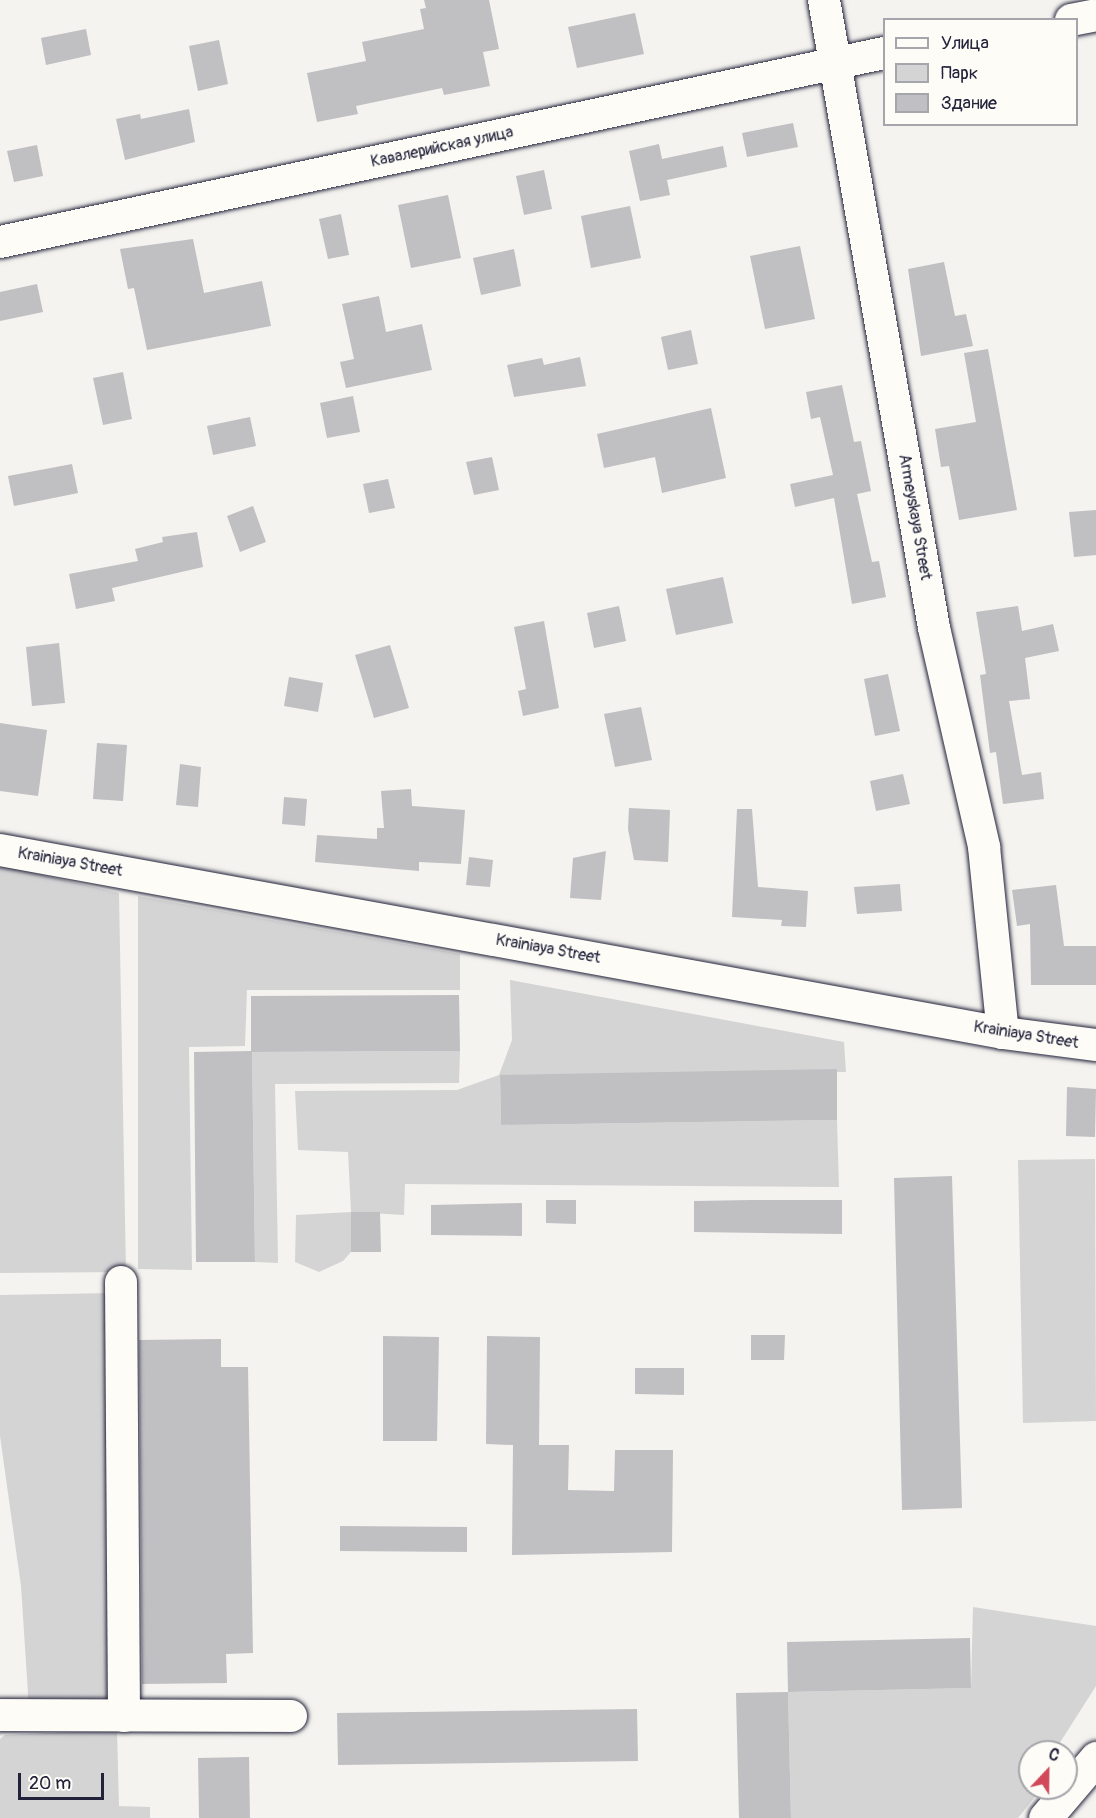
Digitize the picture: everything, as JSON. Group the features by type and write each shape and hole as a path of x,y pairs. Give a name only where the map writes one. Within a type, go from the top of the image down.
{"main road":[{"path":"1045,1818 1096,1758"}],"street":[{"name":"Armeyskaya Street","path":"824,0 934,628 984,846 1003,1033"},
{"path":"1078,19 1096,15"},
{"name":"Кавалерийская улица","path":"0,242 883,52"},
{"name":"Krainiaya Street","path":"0,850 1003,1033 1096,1045"},
{"path":"121,1282 124,1716"},
{"path":"0,1715 291,1716"}],"green space":[{"path":"0,865 119,893 126,1272 0,1273"},
{"path":"138,896 460,954 460,990 247,990 245,1046 189,1047 192,1270 138,1269"},
{"path":"510,980 844,1042 846,1072 500,1075 501,1125 837,1120 839,1187 405,1184 404,1215 351,1212 348,1152 298,1150 295,1091 457,1090 499,1075 512,1040"},
{"path":"460,1051 459,1083 275,1084 278,1263 255,1262 252,1052"},
{"path":"1095,1159 1096,1421 1023,1423 1018,1160"},
{"path":"351,1212 351,1252 343,1261 319,1272 295,1262 296,1215"},
{"path":"113,1293 114,1709 29,1709 21,1586 0,1436 0,1295"},
{"path":"973,1607 1096,1626 1096,1686 1062,1740 1018,1740 1018,1800 1032,1800 1018,1818 791,1818 788,1692 971,1688"},
{"path":"117,1730 119,1806 150,1807 150,1818 0,1818 0,1739 5,1735"}],"building":[{"path":"424,0 489,0 499,49 483,52 490,86 444,95 442,88 356,106 358,114 317,122 307,73 366,61 362,42 424,29 420,9 426,8"},
{"path":"635,13 644,54 577,68 568,27"},
{"path":"86,29 91,55 46,65 41,38"},
{"path":"219,40 228,84 198,91 189,46"},
{"path":"189,109 195,142 125,160 116,119 140,114 141,119"},
{"path":"793,123 798,147 747,157 742,133"},
{"path":"659,144 662,159 723,146 727,167 667,180 670,195 640,201 629,151"},
{"path":"37,145 43,176 14,182 7,151"},
{"path":"544,170 552,209 524,215 516,176"},
{"path":"448,195 461,258 411,268 398,205"},
{"path":"630,206 641,258 591,268 581,216"},
{"path":"341,214 349,255 328,259 319,219"},
{"path":"193,239 204,293 262,281 271,326 147,350 134,288 128,289 120,249"},
{"path":"800,246 815,319 765,329 750,256"},
{"path":"514,249 521,286 481,295 473,258"},
{"path":"944,262 955,316 966,314 973,346 921,356 908,269"},
{"path":"37,284 43,312 0,321 0,292"},
{"path":"379,296 386,332 422,324 432,370 346,388 340,362 354,359 342,304"},
{"path":"691,330 698,364 668,370 661,337"},
{"path":"988,349 1017,510 959,520 949,466 941,467 935,429 976,422 964,353"},
{"path":"580,357 586,386 514,397 507,365 542,358 544,365"},
{"path":"123,372 132,419 103,425 93,378"},
{"path":"842,385 854,442 861,441 871,491 857,494 872,562 879,561 886,597 852,604 834,498 795,507 790,484 833,475 820,417 811,419 806,392"},
{"path":"353,396 360,432 327,438 320,403"},
{"path":"711,408 726,478 662,493 655,457 604,468 597,434"},
{"path":"250,417 256,446 213,455 207,426"},
{"path":"492,457 499,490 474,495 466,462"},
{"path":"72,464 78,493 14,506 8,476"},
{"path":"388,479 395,508 369,513 363,484"},
{"path":"253,506 266,542 240,552 227,516"},
{"path":"1096,510 1096,555 1074,557 1069,512"},
{"path":"197,532 203,567 112,588 115,601 76,609 69,574 138,561 135,549 163,542 162,537"},
{"path":"723,577 733,623 676,635 666,589"},
{"path":"619,606 626,641 594,648 587,613"},
{"path":"1018,606 1022,631 1053,624 1059,651 1025,658 1030,699 1009,701 1022,775 1041,772 1044,799 1003,804 996,752 990,753 980,675 986,674 976,612"},
{"path":"544,621 559,708 523,716 518,691 526,689 514,627"},
{"path":"59,643 65,703 32,706 26,647"},
{"path":"390,645 409,708 374,718 355,655"},
{"path":"888,674 900,731 875,736 864,679"},
{"path":"289,677 323,683 318,712 284,706"},
{"path":"641,707 652,760 615,767 604,714"},
{"path":"0,723 47,730 38,796 0,791"},
{"path":"97,743 127,745 123,801 93,799"},
{"path":"180,764 201,767 198,807 176,805"},
{"path":"903,774 910,804 876,811 870,781"},
{"path":"411,789 412,806 465,810 461,864 419,862 419,871 315,862 317,835 377,839 377,828 384,828 381,791"},
{"path":"284,797 307,799 305,826 282,824"},
{"path":"629,808 670,810 668,862 634,860 628,829"},
{"path":"737,809 752,809 758,887 808,891 806,927 781,926 782,920 732,917"},
{"path":"606,851 601,900 570,898 573,858"},
{"path":"469,857 493,860 490,887 466,885"},
{"path":"900,884 902,911 857,914 854,887"},
{"path":"1056,885 1064,946 1096,946 1096,985 1031,985 1030,924 1017,926 1012,890"},
{"path":"459,995 460,1051 252,1052 255,1262 196,1262 194,1052 251,1051 251,996"},
{"path":"837,1069 837,1120 501,1125 500,1075"},
{"path":"1067,1087 1096,1089 1095,1137 1066,1136"},
{"path":"952,1176 962,1508 902,1510 894,1178"},
{"path":"546,1200 576,1200 576,1224 546,1223"},
{"path":"842,1200 842,1234 694,1232 694,1201"},
{"path":"522,1203 522,1236 431,1235 431,1205"},
{"path":"351,1212 380,1212 381,1252 351,1252"},
{"path":"751,1335 785,1335 784,1360 751,1360"},
{"path":"383,1336 439,1337 437,1441 383,1441"},
{"path":"487,1336 540,1337 539,1445 569,1445 568,1490 614,1491 615,1450 673,1450 672,1552 512,1555 513,1445 486,1444"},
{"path":"221,1339 221,1367 248,1367 253,1653 226,1654 227,1683 142,1684 139,1340"},
{"path":"635,1368 684,1368 684,1395 635,1394"},
{"path":"340,1526 467,1527 467,1552 340,1551"},
{"path":"970,1638 971,1688 788,1692 787,1642"},
{"path":"788,1692 791,1818 739,1818 736,1693"},
{"path":"637,1709 638,1761 338,1765 337,1713"},
{"path":"249,1757 250,1818 199,1818 198,1758"}]}
